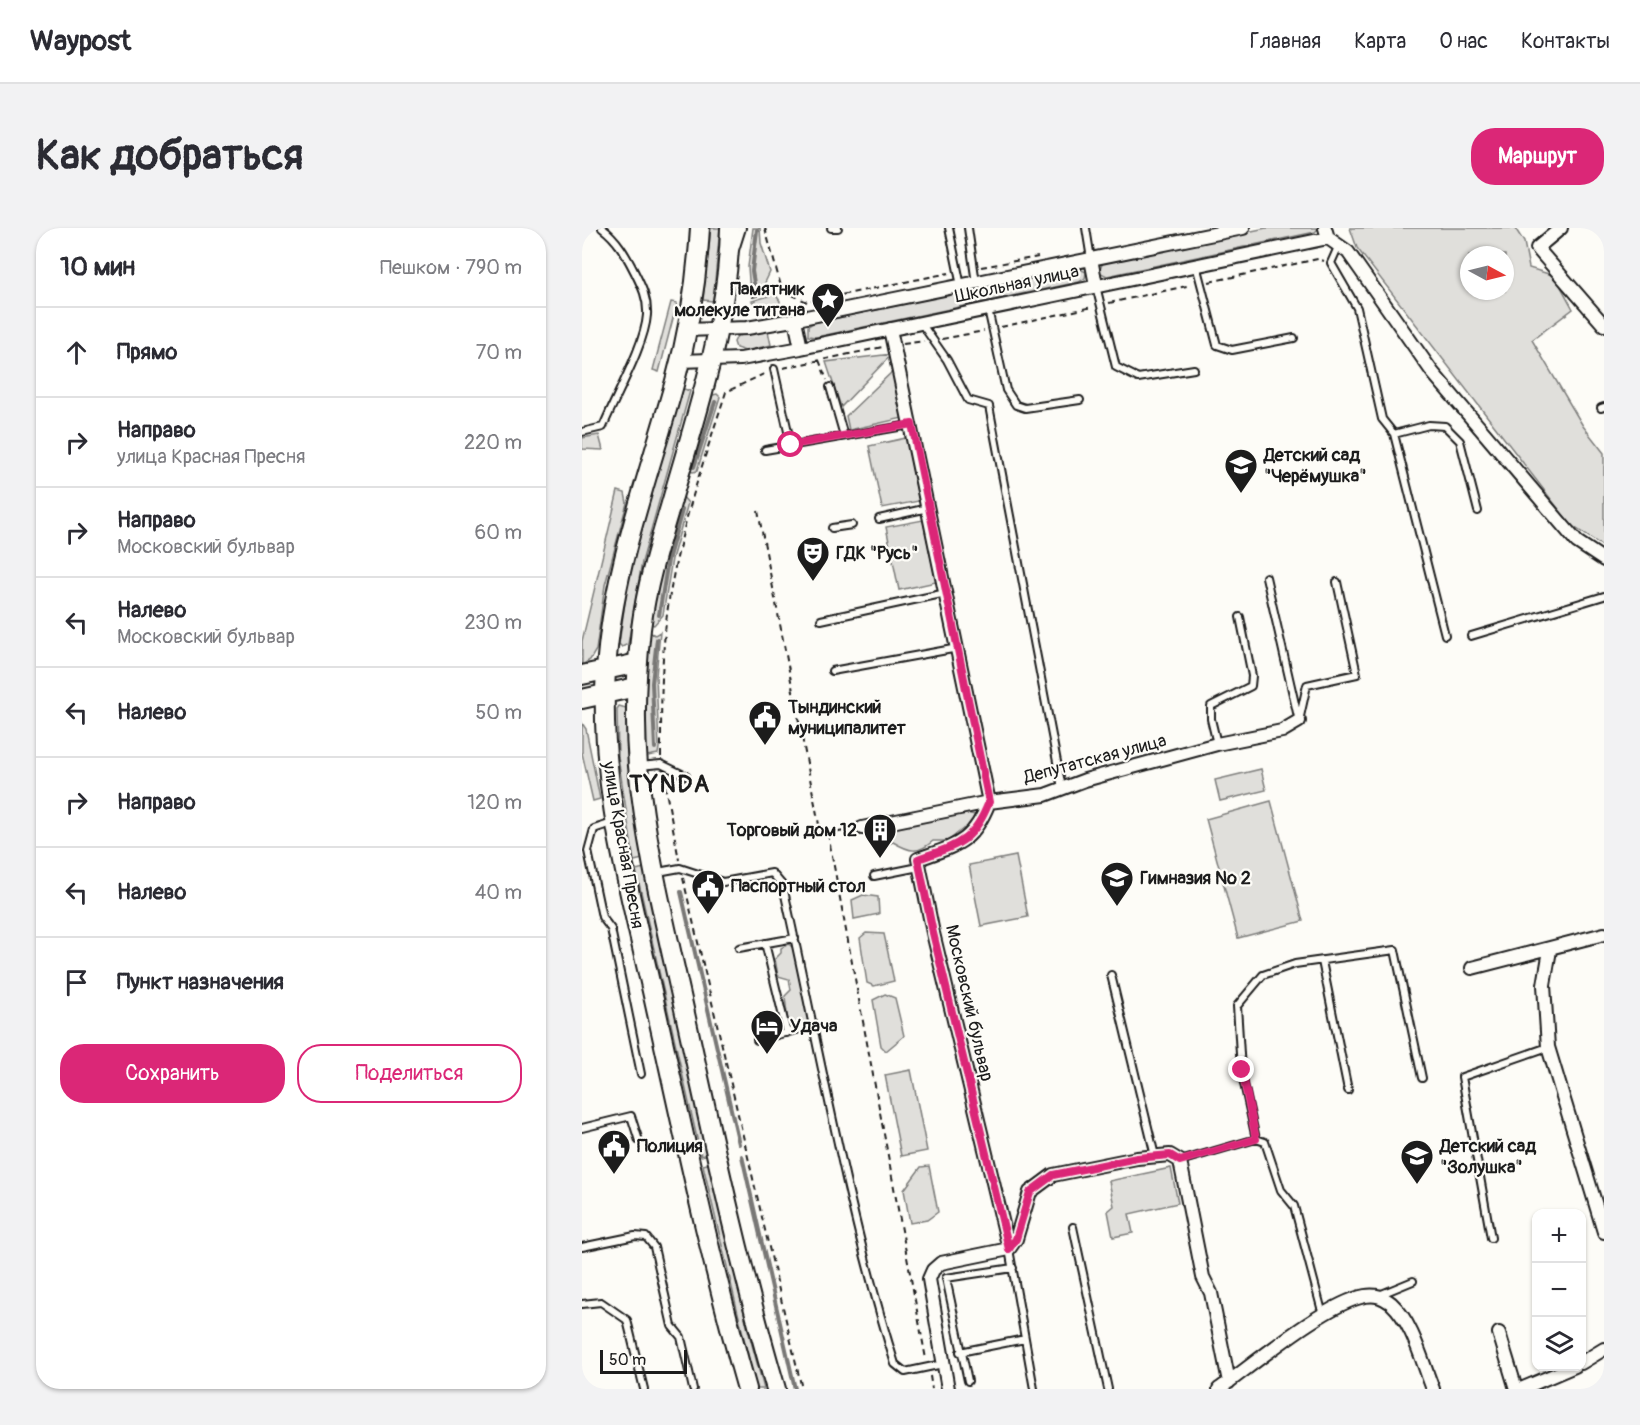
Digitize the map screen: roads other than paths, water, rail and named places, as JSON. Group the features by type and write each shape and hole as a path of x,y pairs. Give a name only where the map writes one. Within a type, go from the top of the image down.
{"street":[{"name":"улица Красная Пресня","path":"700,228 698,259 680,361 616,596 606,670 591,697 690,1163 725,1312 747,1389"},
{"name":"улица Красная Пресня","path":"730,228 719,330 651,578 642,624 636,687 638,766 655,873 717,1156 754,1315 776,1389"},
{"name":"Школьная улица","path":"686,330 719,330 795,320 1091,259 1197,233 1243,228"},
{"path":"1561,228 1537,248 1604,325"},
{"name":"Школьная улица","path":"680,361 741,359 801,348 1196,265 1327,233"},
{"path":"1327,233 1348,252 1433,373 1577,542 1603,561"},
{"path":"1091,259 1096,285"},
{"path":"795,320 801,348"},
{"path":"890,329 912,424 989,802 980,826 958,844 918,859 920,867"},
{"path":"636,687 591,697 582,675 638,663"},
{"name":"Депутатская улица","path":"862,828 989,802 1045,795 1062,788 1217,744 1282,731 1299,721"},
{"name":"Московский бульвар","path":"920,867 933,933 1009,1249"},
{"path":"1472,968 1550,950 1604,934"},
{"path":"1550,950 1544,985 1548,1047 1601,1214 1604,1232"},
{"path":"948,1389 929,1279 933,1270 941,1263 1009,1249 1016,1239 1030,1192 1053,1175 1170,1155 1180,1161 1203,1277 1211,1293 1224,1385 1323,1315 1364,1296 1378,1295 1392,1304 1408,1328 1433,1389"},
{"path":"1499,1333 1516,1389"},
{"path":"1586,1360 1604,1349"},
{"path":"1521,1389 1565,1371"}],"lane":[{"path":"582,432 603,427 633,357 647,314 645,295 630,261 611,235 602,228"},
{"path":"727,270 742,228"},
{"path":"831,228 838,228"},
{"path":"949,228 961,286"},
{"path":"968,228 976,283"},
{"path":"1086,228 1091,259"},
{"path":"1339,245 1331,263 1357,308 1382,419 1394,434 1445,635"},
{"path":"1196,265 1217,345 1232,350 1294,338"},
{"path":"1096,285 1116,367 1138,378 1194,369"},
{"path":"988,309 1006,390 1017,405 1025,408 1080,400"},
{"path":"921,323 947,360 968,400 989,406 1062,788"},
{"path":"774,369 791,445"},
{"path":"830,387 844,436"},
{"path":"765,450 912,424"},
{"path":"1394,434 1429,425 1445,426 1460,441 1478,511"},
{"path":"879,519 929,508"},
{"path":"832,528 852,525"},
{"path":"1266,577 1299,721"},
{"path":"1299,721 1307,685 1357,675 1337,582"},
{"path":"821,620 947,593"},
{"path":"1471,636 1604,596"},
{"path":"1217,744 1211,719 1211,706 1251,686 1252,676 1240,617"},
{"path":"832,671 958,648"},
{"path":"638,766 661,764 686,776"},
{"path":"616,821 594,829 588,851 602,917 611,929 641,1074"},
{"path":"874,876 920,867"},
{"path":"655,873 680,868 723,882 772,873 783,886 855,1219 895,1364 905,1372 943,1364"},
{"path":"739,948 795,938"},
{"path":"765,943 787,1033"},
{"path":"1256,1139 1242,1070 1238,1006 1263,975 1295,964 1395,950 1422,1078"},
{"path":"1322,960 1348,1090"},
{"path":"1111,975 1155,1156"},
{"path":"757,1040 812,1026"},
{"path":"1491,1238 1462,1077 1548,1047"},
{"path":"582,1128 631,1116 639,1141"},
{"path":"1180,1161 1256,1139 1265,1142 1281,1190 1294,1206 1323,1315"},
{"path":"1073,1227 1108,1389"},
{"path":"582,1247 635,1236 646,1237 654,1246 672,1326 681,1337 693,1389"},
{"path":"1009,1249 1034,1389"},
{"path":"968,1381 946,1278 1012,1268"},
{"path":"1378,1295 1413,1281"},
{"path":"582,1304 601,1302 627,1320 644,1389"},
{"path":"960,1352 1025,1340"}],"waterway":[{"path":"755,289 752,271 757,230"},
{"path":"694,467 715,402"},
{"path":"659,615 668,560 682,510"},
{"path":"655,748 652,683 657,639"},
{"path":"681,892 739,1144"},
{"path":"742,1156 795,1389"}],"place":[{"name":"Памятник молекуле титана","path":"828,328"},
{"name":"Детский сад \"Черёмушка\"","path":"1241,494"},
{"name":"ГДК \"Русь\"","path":"813,582"},
{"name":"Тындинский муниципалитет","path":"765,746"},
{"name":"Торговый дом 12","path":"880,859"},
{"name":"Гимназия № 2","path":"1117,907"},
{"name":"Паспортный стол","path":"708,915"},
{"name":"Удача","path":"767,1055"},
{"name":"Полиция","path":"614,1175"},
{"name":"Детский сад \"Золушка\"","path":"1417,1185"}],"district":[{"name":"TYNDA","path":"670,784"}]}
